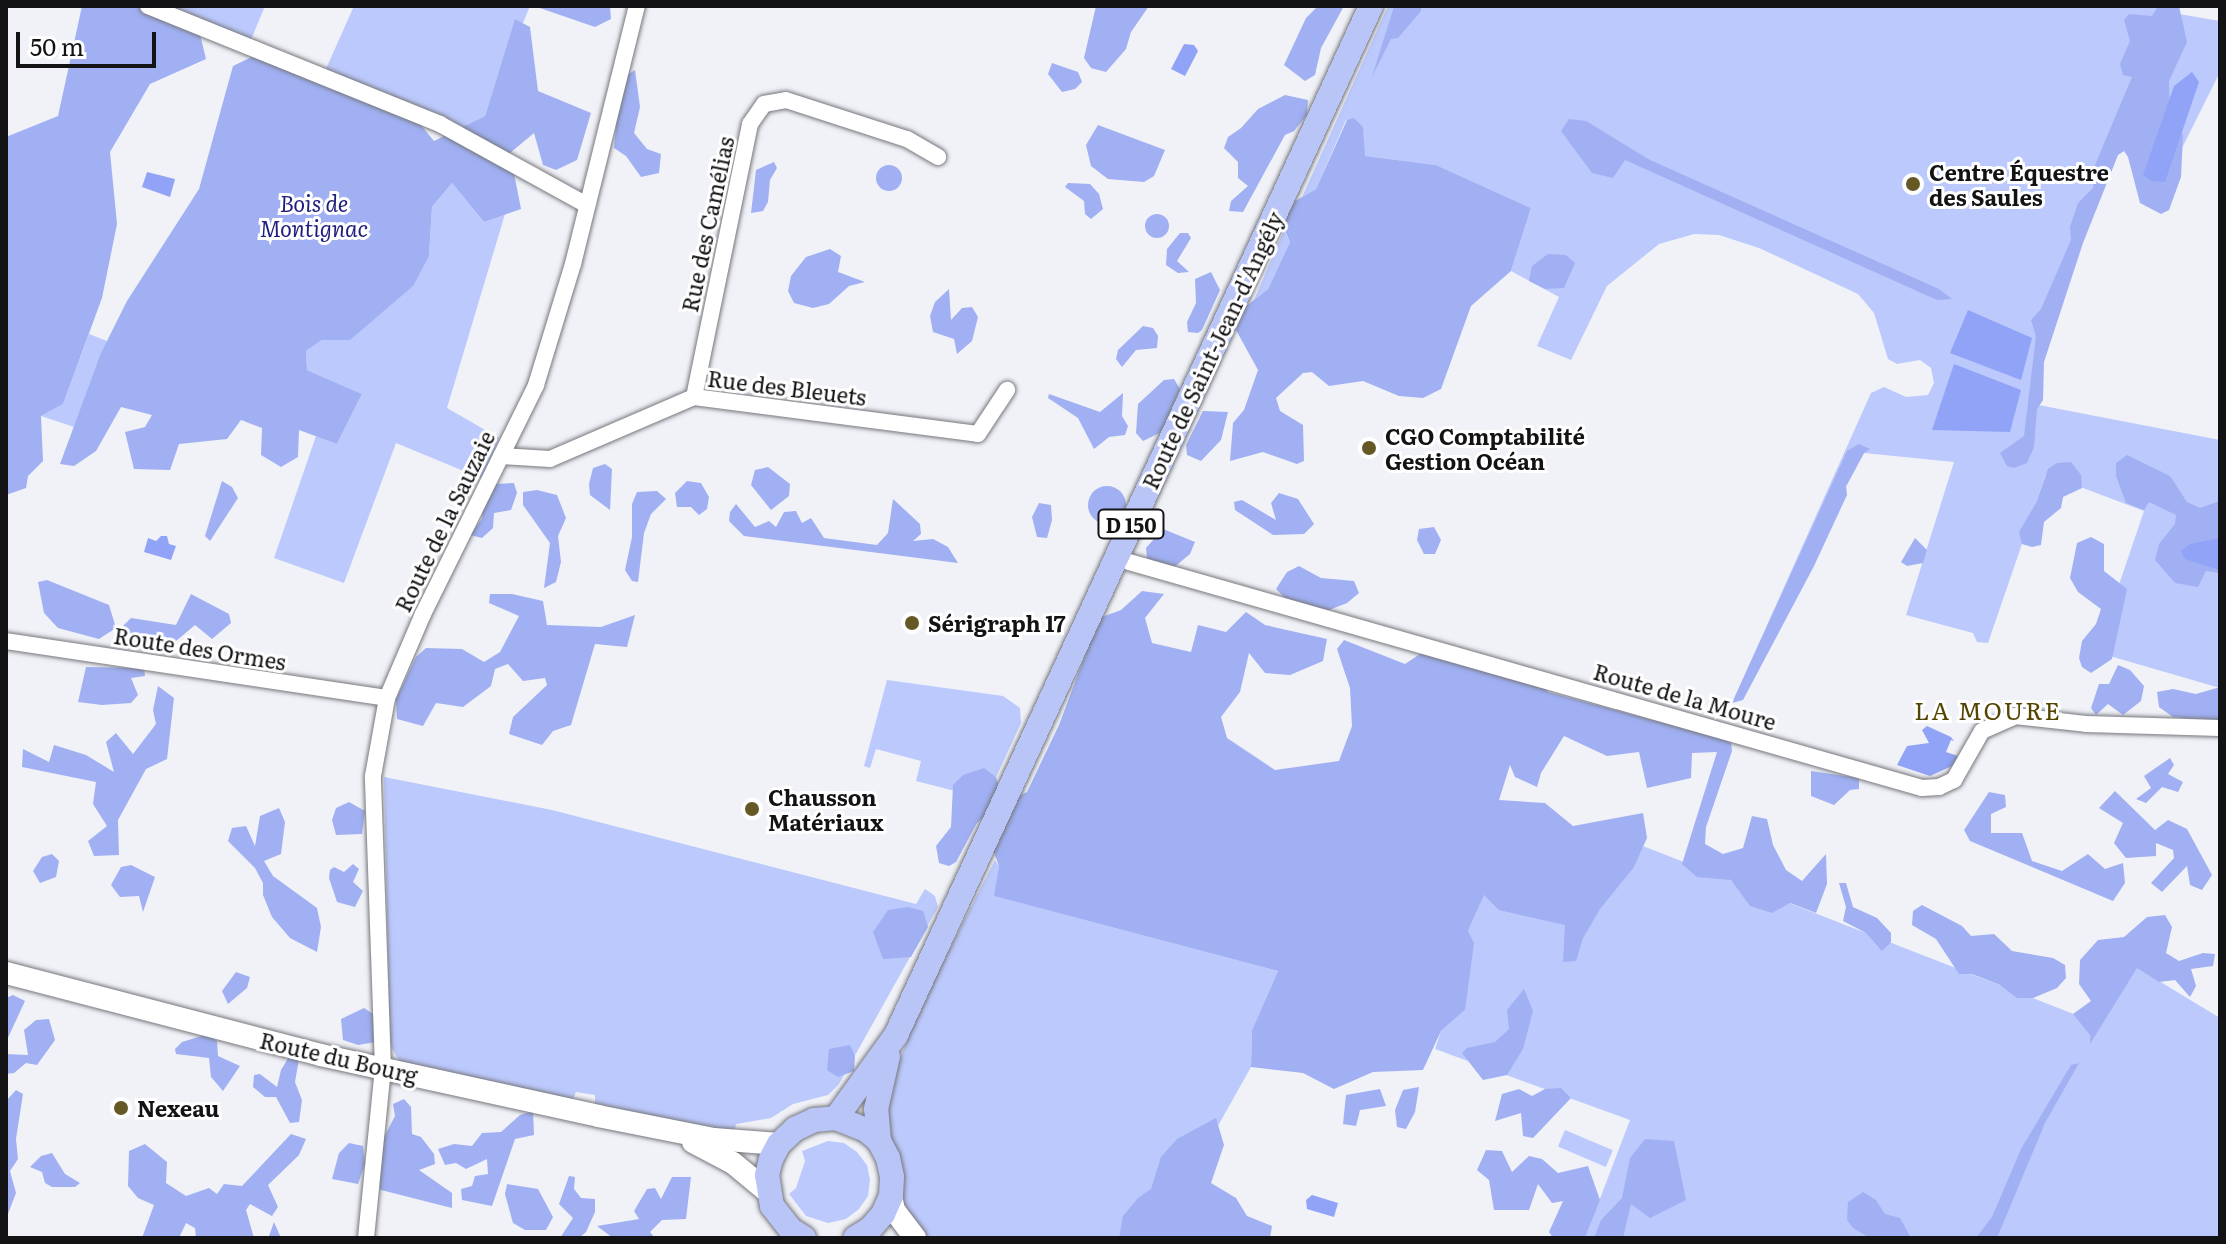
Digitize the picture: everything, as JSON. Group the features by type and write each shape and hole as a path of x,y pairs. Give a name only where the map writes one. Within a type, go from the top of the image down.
{"main road":[{"name":"Route de Saint-Jean-d'Angély","path":"891,1196 892,1177 888,1158 879,1141 876,1109 892,1042 1371,6"},
{"name":"Route de Saint-Jean-d'Angély","path":"836,1118 892,1042"},
{"path":"804,1238 780,1228 768,1192 767,1175 779,1144 795,1129 814,1120 836,1118 852,1122 879,1141"},
{"path":"855,1238 870,1229 883,1214 891,1196"}],"street":[{"path":"148,6 440,124 587,205"},
{"name":"Route de la Sauzaie","path":"366,1238 383,1068 373,776 387,698 423,614 536,385 587,205 637,6"},
{"name":"Rue des Camélias","path":"694,397 750,124 764,104 786,100 907,139 938,157"},
{"name":"Rue des Bleuets","path":"501,456 550,459 694,397 978,434 1007,390"},
{"name":"Route de la Moure","path":"1115,558 1922,788 1939,787 1954,780 1982,731 2015,716 2086,724 2220,728"},
{"name":"Route des Ormes","path":"6,641 387,698"},
{"name":"Route du Bourg","path":"6,973 383,1068 675,1132 779,1144"},
{"name":"Route du Bourg","path":"675,1132 733,1163 768,1192"},
{"path":"891,1196 894,1210 915,1238"}],"shaded area":[{"path":"173,6 265,6 250,42"},
{"path":"354,6 530,6 523,23 515,20 485,116 463,127 359,90 325,71"},
{"path":"1388,6 1394,6 1375,71 1405,6 2169,6 2167,12 2220,21 2220,72 2165,182 2120,131 2028,403 2220,440 2220,688 2096,652 2144,511 2046,474 1988,643 1977,642 1973,633 1906,615 1954,462 1864,453 1732,703 1871,393 1884,387 1906,397 1928,395 1934,383 1931,368 1920,360 1897,364 1888,359 1874,313 1858,294 1759,248 1719,235 1694,234 1659,244 1607,286 1571,360 1537,346 1559,297 1511,271 1531,208 1436,165 1364,156 1363,127 1346,120 1316,189 1302,197"},
{"path":"1184,44 1194,45 1198,51 1185,76 1171,69"},
{"path":"2192,72 2199,82 2165,182 2152,181 2143,175 2174,86"},
{"path":"147,172 175,179 170,197 142,187"},
{"path":"452,183 484,222 505,214 447,408 499,438 483,479 396,443 344,583 274,558 316,436 337,444 362,394 307,370 306,351 322,340 350,340 429,256 432,207"},
{"path":"1284,230 1290,242 1268,289 1254,300"},
{"path":"1968,310 2032,338 2021,380 1950,353"},
{"path":"89,334 107,341 74,427 41,416 63,404"},
{"path":"1954,364 2021,390 2010,432 1932,430"},
{"path":"161,536 167,536 169,544 176,546 171,560 144,552 148,538 156,541"},
{"path":"2220,538 2220,570 2185,559 2181,551 2190,544"},
{"path":"887,680 1003,696 1020,708 1021,723 986,799 916,781 921,761 876,749 870,768 864,766"},
{"path":"1927,726 1951,737 1954,741 1951,740 1946,752 1958,756 1952,766 1930,776 1897,765 1907,746 1929,743 1922,730"},
{"path":"384,777 552,810 916,904 925,889 935,896 938,907 839,1084 828,1095 793,1104 771,1118 736,1124 734,1133 595,1104 595,1095 576,1092 573,1099 401,1064 390,1045"},
{"path":"1630,841 2094,1022 2131,964 2220,1018 2220,1238 1585,1238 1630,1120 1435,1049 1441,1031 1465,1010 1468,931 1484,894"},
{"path":"995,860 999,866 995,896 1278,971 1252,1030 1251,1067 1155,1238 924,1238 904,1204 883,1113 888,1089 922,1003"},
{"path":"1565,1130 1613,1150 1606,1167 1558,1147"},
{"path":"828,1141 844,1143 857,1152 867,1165 870,1180 868,1196 859,1209 846,1219 828,1223 806,1216 789,1194 796,1188 805,1161 802,1151"},
{"path":"1312,1195 1338,1203 1334,1217 1307,1209 1306,1200"}],"green space":[{"path":"82,6 173,6 196,18 206,59 150,84 110,152 117,224 102,298 63,404 41,416 43,461 28,476 26,488 6,495 6,137 58,116"},
{"path":"534,6 610,6 611,19 595,27"},
{"path":"1096,6 1149,6 1131,32 1126,49 1106,72 1091,68 1084,58"},
{"path":"1318,6 1344,6 1321,48 1315,75 1305,81 1284,65 1306,18"},
{"path":"1394,6 1421,6 1421,11 1398,38 1391,39 1372,77"},
{"path":"2158,6 2179,6 2187,42 2169,81 2170,121 2183,135 2181,177 2169,210 2161,214 2140,203 2128,157 2124,151 2118,155 2083,243 2044,362 2043,400 2037,409 2034,447 2027,463 2014,468 2007,466 2000,453 2024,436 2036,336 2031,320 2041,309 2071,240 2070,227 2078,203 2093,188 2095,165 2132,77 2123,75 2120,64 2130,41 2124,20 2129,14 2152,16"},
{"name":"Bois de Montignac","path":"515,19 530,27 538,91 591,113 577,160 556,170 543,165 534,133 510,153 521,209 484,222 452,183 432,207 429,256 413,286 350,340 322,340 306,351 307,370 362,394 337,444 299,430 298,457 281,467 261,455 262,428 241,420 227,439 179,444 170,470 134,469 125,432 145,427 152,415 121,407 96,451 74,466 60,464 101,353 127,301 199,189 233,66 260,53 345,88 397,96 434,141 485,116"},
{"path":"1052,63 1078,72 1082,82 1075,89 1062,92 1048,74"},
{"path":"635,70 640,107 634,133 647,149 661,154 659,173 641,177 626,156 614,148 617,116 627,75"},
{"path":"1285,95 1308,100 1307,115 1294,131 1285,135 1243,212 1229,211 1231,201 1248,186 1238,178 1238,162 1224,148 1228,137 1258,109"},
{"path":"1354,118 1363,127 1365,156 1436,165 1531,208 1511,271 1471,306 1441,389 1423,398 1399,396 1363,381 1329,386 1312,372 1303,373 1276,398 1280,411 1303,425 1304,461 1297,464 1263,452 1230,461 1233,423 1244,410 1258,370 1236,330 1245,307 1268,289 1290,242 1282,224 1290,204 1316,189 1347,120"},
{"path":"1569,119 1586,121 1650,160 1939,289 1952,299 1937,300 1625,160 1613,178 1592,173 1561,131"},
{"path":"1098,125 1165,150 1154,176 1144,182 1108,179 1091,166 1086,145"},
{"path":"774,162 777,168 770,180 768,202 763,211 751,213 756,170"},
{"path":"889,165 898,169 902,178 898,187 889,191 880,187 876,178 880,169"},
{"path":"1068,183 1090,184 1099,194 1103,209 1091,219 1085,214 1084,201 1065,187"},
{"path":"1157,214 1168,221 1169,226 1162,237 1157,238 1146,231 1145,226 1152,215"},
{"path":"1180,233 1188,233 1191,238 1177,261 1189,272 1178,273 1166,265 1167,249"},
{"path":"830,249 841,256 838,272 865,282 849,286 829,304 813,308 794,303 788,291 791,276 806,257"},
{"path":"1548,254 1566,255 1575,263 1564,288 1545,289 1529,281 1532,266"},
{"path":"1211,272 1220,290 1202,330 1198,333 1188,332 1187,322 1196,303 1195,279"},
{"path":"949,289 951,320 962,308 972,307 978,317 972,341 957,354 954,339 933,332 930,316 935,302"},
{"path":"1143,326 1153,328 1158,336 1157,348 1136,350 1122,367 1116,359 1118,350"},
{"path":"1174,379 1180,389 1162,432 1143,441 1136,433 1138,404 1164,380"},
{"path":"1123,393 1122,416 1128,426 1125,435 1109,437 1094,449 1078,418 1048,398 1049,394 1100,412"},
{"path":"1203,411 1228,412 1221,440 1201,461 1187,455 1186,445"},
{"path":"1859,444 1870,449 1864,453 1846,486 1847,495 1814,566 1743,700 1732,703 1847,451"},
{"path":"2127,455 2170,476 2187,502 2200,508 2220,501 2220,573 2206,571 2198,587 2175,583 2155,560 2159,544 2175,524 2176,515 2149,502 2144,510 2126,503 2116,476 2116,463"},
{"path":"2071,462 2081,475 2082,488 2063,497 2061,508 2044,522 2041,545 2032,547 2022,544 2019,532 2036,503 2048,469 2057,463"},
{"path":"605,464 612,469 610,510 590,495 593,468"},
{"path":"768,467 790,484 789,496 771,510 751,485 755,470"},
{"path":"222,481 232,487 238,498 210,541 205,536"},
{"path":"687,481 701,483 709,497 707,509 699,515 691,507 677,507 675,493"},
{"path":"514,483 517,493 511,510 494,513 493,528 482,538 470,535 482,519 483,504 494,484"},
{"path":"1107,486 1121,491 1126,505 1121,519 1107,524 1093,519 1088,505 1093,491"},
{"path":"537,490 557,495 566,518 558,536 561,562 556,582 544,588 550,543 523,505 523,492"},
{"path":"657,491 666,499 651,514 644,533 638,582 632,581 625,570 632,537 632,504 637,492"},
{"path":"1279,493 1298,499 1314,524 1304,534 1273,535 1235,510 1234,502 1242,500 1276,520 1271,503"},
{"path":"893,499 920,524 921,534 913,541 933,539 948,547 958,563 744,536 729,521 730,512 736,504 755,527 769,521 776,527 784,512 796,511 802,523 811,518 824,538 877,545 888,533"},
{"path":"1039,503 1051,505 1052,520 1047,538 1037,537 1032,517"},
{"path":"1434,527 1441,540 1435,554 1424,554 1417,540 1419,529"},
{"path":"1163,529 1195,542 1190,554 1172,569 1147,558 1146,548"},
{"path":"2091,537 2104,544 2104,571 2127,589 2112,659 2091,673 2082,667 2079,658 2082,641 2096,624 2101,609 2078,592 2070,578 2077,543"},
{"path":"1915,538 1927,550 1923,563 1907,566 1901,562"},
{"path":"1299,566 1321,578 1354,581 1359,593 1347,603 1324,612 1286,599 1276,589 1287,572"},
{"path":"47,580 109,605 116,628 99,639 58,628 44,613 38,582"},
{"path":"1142,591 1164,594 1145,618 1152,643 1191,652 1198,625 1226,632 1246,612 1265,625 1327,639 1323,661 1290,675 1265,673 1249,653 1240,692 1221,717 1227,738 1275,770 1339,761 1352,726 1350,688 1337,649 1344,640 1405,664 1432,646 1529,667 1548,692 1731,741 1732,751 1706,827 1705,844 1723,854 1743,848 1752,816 1767,819 1773,845 1786,870 1802,881 1826,854 1827,884 1816,913 1790,903 1772,913 1750,906 1731,880 1697,877 1682,864 1717,752 1692,753 1691,778 1647,788 1639,752 1607,756 1564,736 1541,773 1537,787 1515,777 1510,765 1499,800 1545,803 1573,826 1643,813 1647,838 1634,867 1600,909 1583,938 1576,961 1563,962 1565,925 1499,910 1484,895 1468,931 1474,943 1465,1010 1441,1031 1423,1070 1373,1072 1334,1089 1303,1073 1251,1067 1252,1030 1278,971 994,896 999,866 990,842 1010,800 1027,792 1059,725 1099,618 1121,610"},
{"path":"191,594 229,614 231,623 212,639 195,625 176,641 141,646 125,641 123,626 131,618 176,625"},
{"path":"490,594 512,594 543,601 547,625 601,627 635,615 627,647 595,644 571,725 553,731 542,745 509,734 513,717 547,685 545,678 523,681 508,664 495,669 491,686 463,707 436,703 423,726 397,719 396,699 416,657 426,648 462,649 484,662 500,652 519,616 489,603"},
{"path":"2118,665 2130,670 2144,686 2141,701 2123,715 2108,704 2096,715 2091,708 2099,684 2109,684"},
{"path":"86,667 144,668 145,676 131,678 138,695 131,703 102,705 78,702"},
{"path":"158,686 174,698 167,759 146,769 118,820 119,855 94,856 88,841 107,826 93,804 96,782 22,767 23,749 49,762 54,745 86,755 114,772 106,742 116,733 133,754 156,724 153,710"},
{"path":"2220,687 2220,721 2173,717 2159,707 2157,692 2173,689 2196,694"},
{"path":"2170,758 2174,765 2168,774 2183,782 2178,792 2162,787 2146,803 2136,799 2151,788 2144,776"},
{"path":"984,768 996,777 999,787 996,806 977,823 956,862 949,866 939,863 936,846 951,827 953,785 963,775"},
{"path":"1811,771 1859,778 1859,789 1850,790 1834,805 1811,796"},
{"path":"2115,791 2155,830 2168,820 2187,829 2212,875 2202,890 2190,885 2187,866 2162,892 2151,883 2174,858 2173,850 2156,843 2156,856 2126,858 2114,843 2123,823 2099,808"},
{"path":"1989,792 2005,795 2006,807 1991,814 1991,833 2022,833 2032,861 2062,871 2088,854 2105,869 2123,863 2125,883 2113,901 1970,841 1964,830"},
{"path":"349,802 365,811 362,834 336,835 332,820 336,808"},
{"path":"279,808 285,822 281,854 264,861 273,876 317,908 321,927 317,952 290,938 272,917 263,895 263,883 255,868 228,841 232,828 246,826 255,846 260,816"},
{"path":"52,854 59,861 56,877 40,883 33,871 42,857"},
{"path":"353,864 359,869 353,882 363,891 355,907 337,902 329,878 330,870 334,867 344,872"},
{"path":"131,865 155,877 143,912 139,896 120,897 111,885 121,867"},
{"path":"1839,883 1846,883 1853,907 1877,918 1891,933 1891,942 1882,951 1866,933 1843,921 1846,907"},
{"path":"1922,905 1962,926 1971,936 1994,934 2012,951 2053,958 2065,965 2066,978 2057,988 2033,998 2017,998 2000,985 1972,974 1959,974 1936,939 1912,925 1913,911"},
{"path":"908,907 923,911 928,927 911,957 883,959 873,932 888,910"},
{"path":"2165,915 2172,927 2166,953 2179,961 2203,953 2215,954 2213,966 2191,969 2196,986 2190,997 2175,980 2159,982 2137,968 2090,1044 2090,1035 2073,1014 2091,1001 2079,984 2080,960 2098,940 2124,937 2147,917"},
{"path":"236,972 250,977 247,988 228,1004 222,991"},
{"path":"1524,989 1533,1011 1523,1049 1507,1075 1483,1080 1462,1053 1467,1048 1495,1042 1509,1029 1507,1010"},
{"path":"13,995 25,1001 6,1042 6,998"},
{"path":"364,1008 378,1017 376,1042 358,1045 343,1040 341,1019"},
{"path":"49,1019 55,1040 37,1065 26,1063 14,1073 6,1074 6,1054 28,1055 24,1030 36,1020"},
{"path":"208,1034 217,1041 218,1056 240,1066 223,1091 211,1077 209,1058 176,1054 175,1049 182,1042"},
{"path":"850,1045 855,1056 854,1071 838,1077 827,1070 829,1049"},
{"path":"290,1055 299,1059 295,1082 302,1100 299,1122 290,1123 276,1097 265,1097 253,1087 254,1075 260,1074 277,1087 281,1070"},
{"path":"2079,1063 2045,1123 1997,1238 1976,1238 1992,1217 2021,1149 2071,1065"},
{"path":"1419,1087 1415,1112 1406,1129 1397,1127 1395,1110 1403,1090"},
{"path":"1561,1088 1571,1098 1533,1138 1523,1136 1521,1113 1495,1121 1502,1094 1519,1089 1532,1096 1545,1089"},
{"path":"1380,1089 1386,1106 1360,1110 1356,1126 1343,1124 1346,1095"},
{"path":"16,1090 23,1094 16,1139 18,1159 10,1171 16,1193 6,1219 6,1101"},
{"path":"404,1099 411,1107 412,1134 421,1137 434,1154 435,1164 419,1170 452,1193 452,1208 381,1190 377,1183 379,1147 395,1116 393,1104"},
{"path":"533,1111 534,1135 515,1139 492,1206 462,1200 461,1189 472,1186 475,1176 488,1174 487,1159 466,1169 456,1163 445,1165 438,1149 454,1144 472,1146 482,1133 501,1132 520,1115"},
{"path":"1216,1118 1224,1145 1211,1183 1236,1198 1247,1216 1272,1226 1270,1238 1119,1238 1123,1216 1138,1198 1151,1189 1161,1157 1177,1139"},
{"path":"291,1134 306,1139 299,1155 268,1185 278,1207 272,1216 250,1204 246,1210 254,1238 196,1238 195,1228 186,1223 179,1238 142,1238 154,1205 138,1198 128,1186 129,1151 145,1144 167,1162 166,1183 186,1196 209,1188 217,1194 224,1184 242,1186"},
{"path":"1645,1139 1674,1141 1686,1200 1650,1218 1631,1204 1623,1238 1594,1238 1601,1220 1622,1198 1630,1158"},
{"path":"349,1143 363,1146 365,1164 358,1184 332,1179 339,1153"},
{"path":"1486,1150 1502,1151 1512,1172 1529,1156 1542,1159 1558,1173 1588,1166 1600,1200 1585,1238 1553,1238 1549,1232 1563,1201 1552,1203 1538,1184 1529,1210 1494,1210 1489,1180 1477,1170"},
{"path":"52,1153 65,1174 80,1183 75,1187 52,1187 45,1183 42,1172 30,1167 41,1156"},
{"path":"569,1176 575,1177 574,1189 581,1198 595,1199 595,1212 586,1232 579,1238 560,1238 573,1218 559,1204"},
{"path":"672,1177 691,1177 686,1219 662,1220 650,1232 655,1238 613,1238 597,1226 639,1219 634,1211 647,1189 655,1188 661,1199"},
{"path":"507,1184 538,1189 553,1217 546,1230 525,1230 513,1223 505,1194"},
{"path":"1863,1192 1876,1200 1885,1214 1900,1218 1911,1238 1870,1238 1853,1228 1847,1220 1848,1202"},
{"path":"274,1222 281,1238 254,1238 269,1236"}],"place":[{"name":"Centre Équestre des Saules","path":"1913,184"},
{"name":"CGO Comptabilité Gestion Océan","path":"1369,448"},
{"name":"Sérigraph 17","path":"912,623"},
{"name":"Chausson Matériaux","path":"752,809"},
{"name":"Nexeau","path":"121,1108"}],"district":[{"name":"LA MOURE","path":"1988,710"}]}
